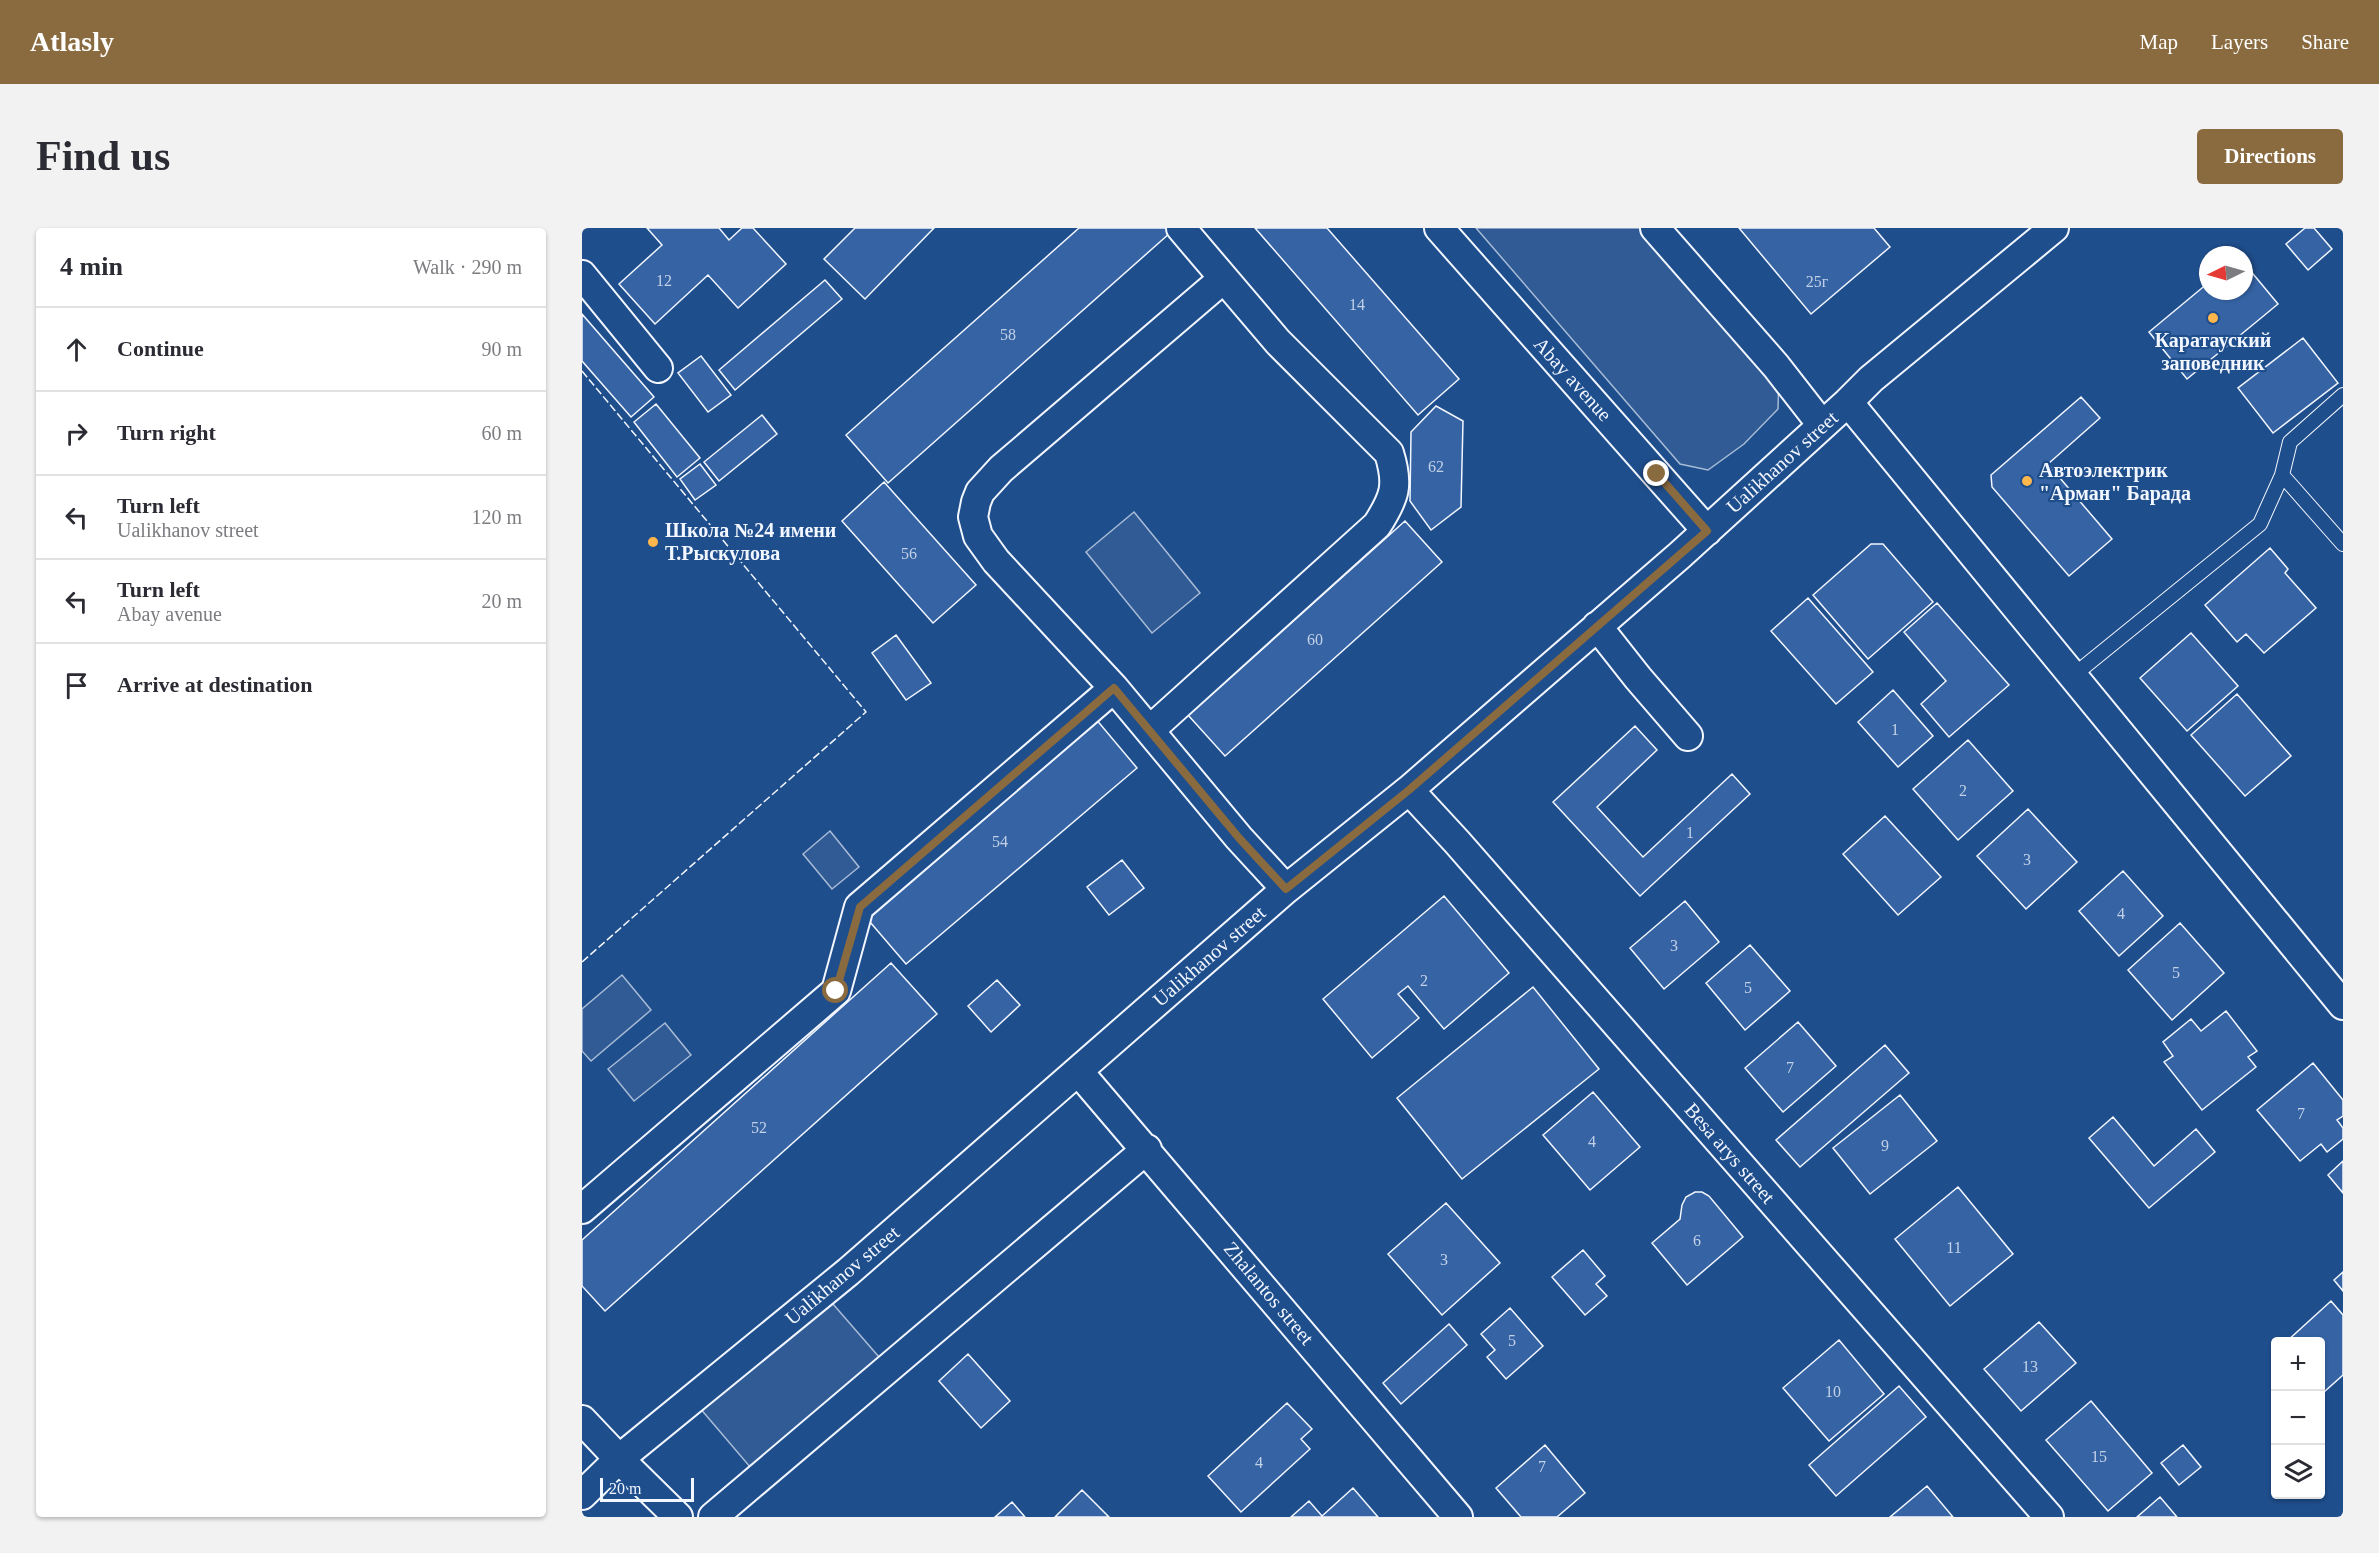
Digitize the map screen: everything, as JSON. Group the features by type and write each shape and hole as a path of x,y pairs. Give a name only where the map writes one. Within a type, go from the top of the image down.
{"street":[{"path":"1150,730 1377,525 1391,503 1395,473 1389,453 1278,342 1181,228"},
{"name":"Abay avenue","path":"1439,228 1707,531"},
{"path":"1655,228 1776,366 1822,425"},
{"name":"Ualikhanov street","path":"582,1495 619,1459 848,1272 1286,889 1409,790 1707,531 1871,379 2054,228"},
{"path":"582,275 658,368"},
{"path":"1223,279 1001,470 980,492 973,517 978,536 996,561 1114,688 1239,838 1286,889"},
{"path":"1848,402 2343,1005"},
{"path":"1597,626 1688,736"},
{"path":"582,1209 836,991 860,907 1114,688"},
{"name":"Besa arys street","path":"1409,790 2049,1517"},
{"name":"Zhalantos street","path":"1078,1071 1147,1149 1458,1517"},
{"path":"713,1517 1147,1149"},
{"path":"582,1420 678,1517"}],"lane":[{"path":"2074,675 2260,524 2282,476 2290,442 2343,395"},
{"path":"2282,476 2343,544"}],"shaded area":[{"path":"1476,228 1651,228 1779,374 1778,409 1744,444 1708,470 1680,464"},
{"path":"1134,512 1200,593 1152,633 1086,552"},
{"path":"830,831 859,867 832,889 803,854"},
{"path":"622,975 651,1010 591,1061 582,1051 582,1009"},
{"path":"665,1023 691,1055 634,1101 608,1069"},
{"path":"826,1296 879,1357 751,1468 699,1407"}],"building":[{"path":"647,228 719,228 729,240 742,228 753,228 786,264 738,308 708,275 655,324 619,284 662,245"},
{"path":"855,228 934,228 865,299 824,259"},
{"path":"1079,228 1166,228 1170,233 888,483 846,435"},
{"path":"1255,228 1327,228 1459,379 1418,415"},
{"path":"1739,228 1874,228 1890,247 1811,314"},
{"path":"2305,228 2314,228 2332,249 2308,270 2286,244"},
{"name":"Каратауский заповедник","path":"2253,274 2278,304 2187,379 2149,332 2199,290 2199,300 2253,300"},
{"path":"825,280 842,299 735,390 719,370"},
{"path":"582,314 654,397 631,417 582,361"},
{"path":"2303,338 2338,383 2273,433 2238,388"},
{"path":"701,356 731,395 708,412 678,373"},
{"name":"Автоэлектрик \"Арман\" Барада","path":"2081,397 2100,418 2048,464 2112,539 2069,576 1992,487 1991,475"},
{"path":"656,404 700,458 677,477 634,422"},
{"path":"1436,406 1463,421 1461,507 1431,530 1410,501 1411,432"},
{"path":"762,415 777,434 719,481 704,462"},
{"path":"700,464 716,485 695,500 680,479"},
{"path":"884,482 976,585 933,623 842,521"},
{"path":"1405,521 1442,562 1225,756 1188,715"},
{"path":"1871,544 1883,544 1933,602 1868,659 1813,595"},
{"path":"2270,548 2288,569 2285,573 2316,608 2264,653 2246,634 2237,642 2205,605"},
{"path":"1808,598 1873,672 1836,704 1771,631"},
{"path":"1937,603 2009,685 1949,737 1921,704 1946,681 1904,632"},
{"path":"2191,633 2238,686 2187,731 2140,678"},
{"path":"896,635 931,683 906,700 872,653"},
{"path":"1893,690 1933,736 1898,767 1858,722"},
{"path":"2237,694 2291,756 2245,796 2191,735"},
{"path":"1095,718 1137,768 906,964 864,915"},
{"path":"1635,726 1657,750 1597,807 1643,857 1732,774 1750,794 1640,896 1553,802"},
{"path":"1968,740 2013,791 1958,840 1913,789"},
{"path":"2028,809 2077,862 2026,909 1977,856"},
{"path":"1885,816 1941,877 1898,915 1843,854"},
{"path":"1122,860 1144,888 1109,915 1087,887"},
{"path":"2123,871 2163,916 2119,956 2079,911"},
{"path":"1444,896 1509,973 1444,1029 1408,986 1398,994 1419,1018 1372,1058 1323,999"},
{"path":"1685,901 1719,942 1664,989 1630,948"},
{"path":"2180,923 2224,973 2172,1020 2128,970"},
{"path":"1750,945 1790,991 1745,1030 1706,983"},
{"path":"891,963 937,1014 605,1311 582,1286 582,1240"},
{"path":"997,980 1020,1005 991,1032 968,1006"},
{"path":"1533,987 1599,1069 1462,1179 1397,1098"},
{"path":"2226,1011 2257,1051 2248,1057 2256,1067 2202,1110 2164,1062 2173,1056 2163,1042 2191,1019 2201,1031"},
{"path":"1798,1022 1836,1066 1783,1112 1745,1068"},
{"path":"1885,1045 1909,1073 1800,1167 1776,1140"},
{"path":"2313,1063 2343,1100 2343,1116 2337,1120 2343,1128 2343,1139 2327,1152 2321,1144 2300,1161 2257,1110"},
{"path":"1593,1092 1640,1147 1590,1190 1543,1135"},
{"path":"1900,1095 1937,1141 1870,1194 1833,1148"},
{"path":"2113,1117 2154,1166 2196,1129 2215,1152 2149,1208 2089,1138"},
{"path":"2343,1161 2343,1193 2328,1175"},
{"path":"1958,1187 2013,1254 1950,1306 1895,1239"},
{"path":"1695,1192 1702,1192 1709,1196 1743,1237 1687,1285 1652,1243 1680,1219 1686,1197"},
{"path":"1446,1203 1500,1263 1442,1315 1388,1254"},
{"path":"1583,1250 1605,1276 1596,1284 1607,1296 1585,1315 1552,1277"},
{"path":"2343,1272 2343,1291 2334,1280"},
{"path":"2331,1301 2343,1315 2343,1375 2325,1391 2325,1337 2291,1337"},
{"path":"1510,1308 1543,1346 1506,1379 1487,1357 1495,1350 1481,1334"},
{"path":"2039,1322 2076,1363 2021,1411 1984,1369"},
{"path":"1449,1324 1467,1345 1401,1404 1383,1383"},
{"path":"1839,1340 1884,1394 1829,1441 1783,1388"},
{"path":"968,1354 1010,1401 981,1428 939,1381"},
{"path":"1899,1386 1926,1417 1836,1496 1809,1465"},
{"path":"2091,1401 2152,1473 2108,1511 2046,1440"},
{"path":"1287,1403 1312,1429 1301,1439 1310,1449 1241,1512 1208,1476"},
{"path":"1545,1445 1585,1493 1557,1517 1521,1517 1496,1488"},
{"path":"2183,1445 2201,1467 2179,1485 2161,1463"},
{"path":"1927,1486 1953,1517 1890,1517"},
{"path":"1353,1488 1378,1517 1291,1517 1309,1501 1322,1516"},
{"path":"1082,1490 1109,1517 1055,1517"},
{"path":"2160,1497 2177,1517 2137,1517"},
{"path":"1012,1502 1025,1517 995,1517"}],"fence":[{"path":"582,371 866,712 582,962"}],"place":[{"name":"Каратауский заповедник","path":"2213,318"},
{"name":"Автоэлектрик \"Арман\" Барада","path":"2027,481"},
{"name":"Школа №24 имени Т.Рыскулова","path":"653,542"}],"route":[{"path":"836,991 860,907 1114,688 1239,838 1286,889 1409,790 1707,531 1657,474"}]}
